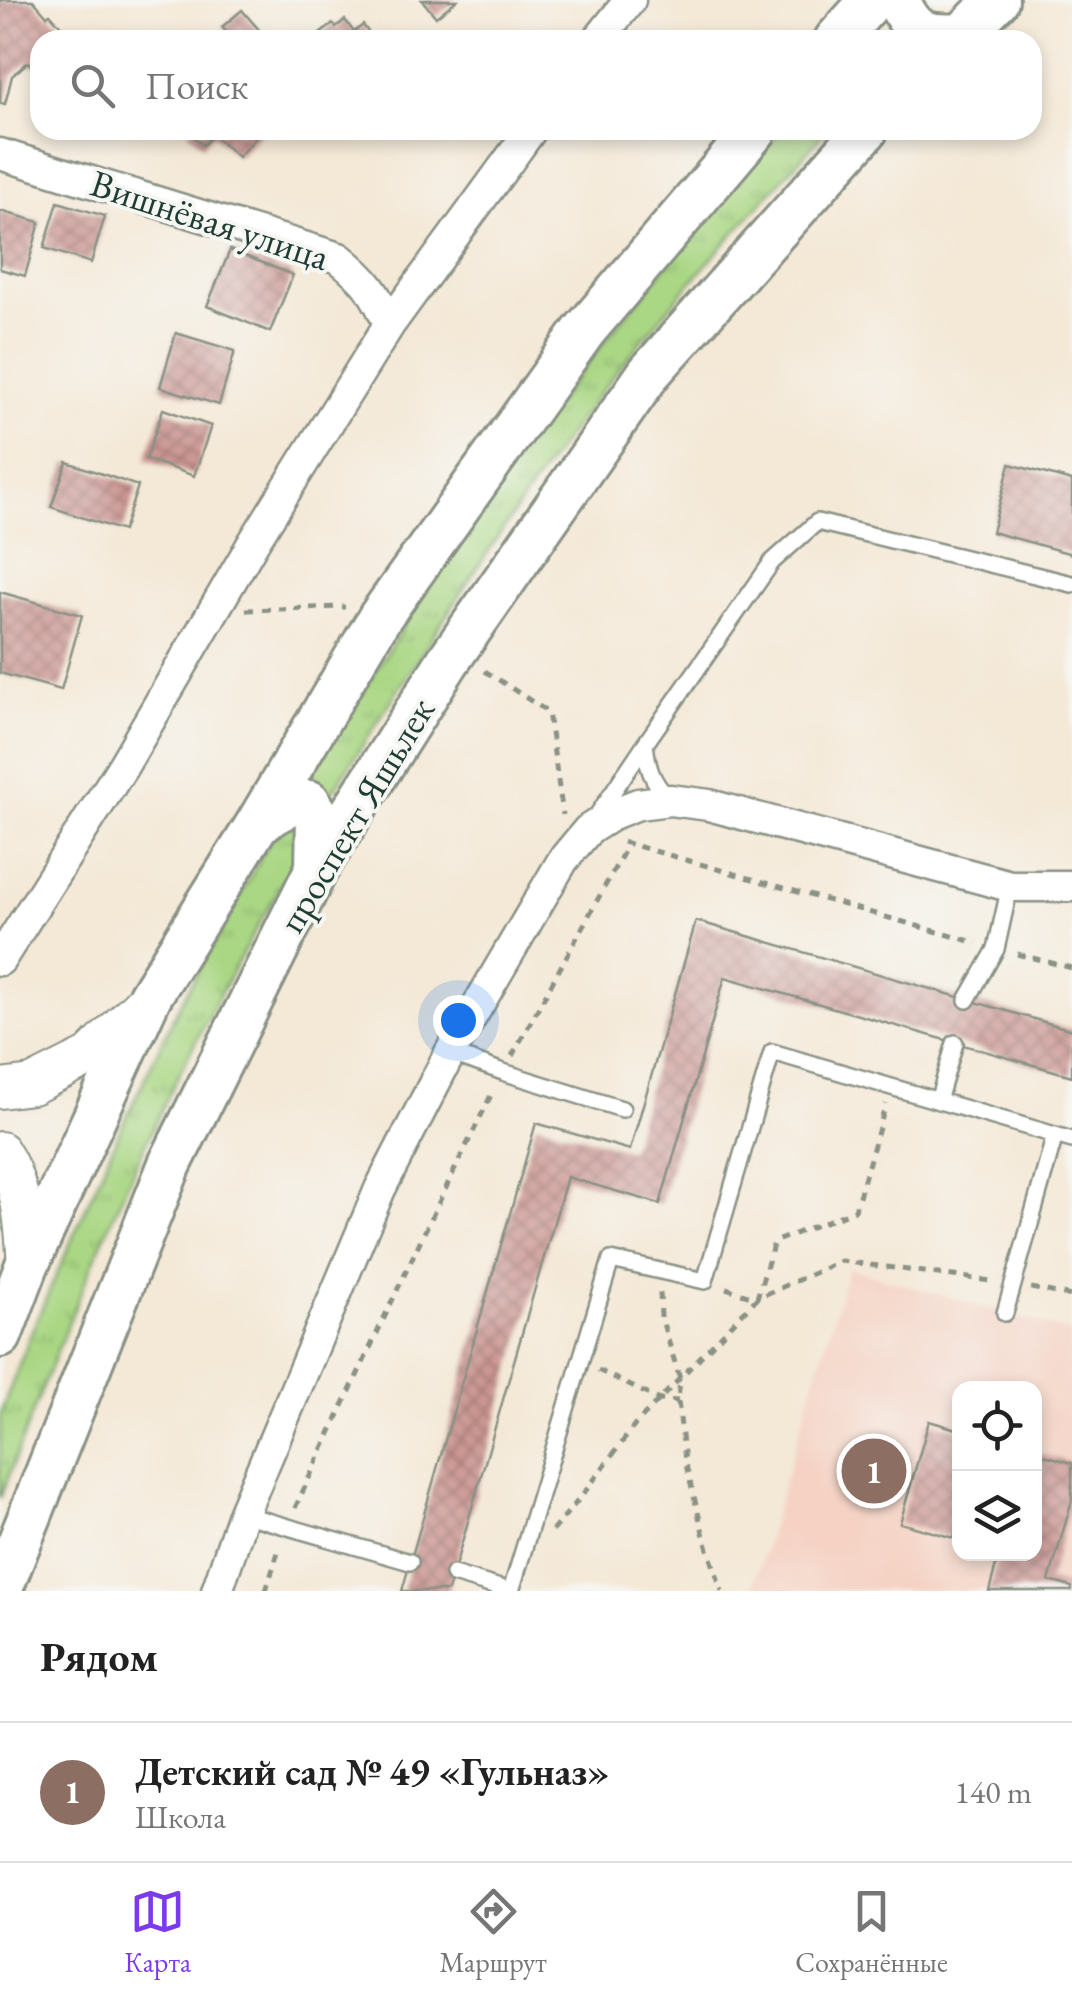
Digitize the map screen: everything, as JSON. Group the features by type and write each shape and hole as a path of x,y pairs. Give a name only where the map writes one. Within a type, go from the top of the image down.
{"main road":[{"path":"845,30 872,0"},
{"path":"898,0 917,30"},
{"path":"967,30 997,0"},
{"path":"0,1336 27,1265 150,996 380,618 584,331 746,140"},
{"name":"проспект Яшьлек","path":"0,1591 170,1164 317,868 448,661 649,373 857,140"},
{"path":"258,823 294,801 309,802 318,816 317,868"}],"street":[{"path":"606,30 630,0"},
{"path":"0,960 123,766 252,543 390,325 524,140"},
{"name":"Вишнёвая улица","path":"0,154 339,258 363,277 379,299 390,325"},
{"path":"217,1591 243,1514 380,1189 450,1053 563,860 576,826 638,804 670,800 709,805 1010,886 1072,886"},
{"path":"0,1089 32,1085 90,1056 150,996"},
{"path":"0,1151 9,1165 24,1214 27,1265"}],"lane":[{"path":"576,826 645,744 772,562 817,522 1072,584"},
{"path":"645,744 648,768 656,785 670,800"},
{"path":"968,1000 996,949 1010,886"},
{"path":"938,1101 955,1043"},
{"path":"453,1574 510,1591 612,1260 704,1280 772,1052 1072,1140"},
{"path":"450,1053 622,1109"},
{"path":"1005,1313 1055,1135"},
{"path":"243,1514 410,1562"}],"path":[{"path":"215,611 345,607"},
{"path":"480,668 548,712 576,826"},
{"path":"506,1066 628,844 1072,968"},
{"path":"292,1516 499,1080"},
{"path":"757,1298 774,1242 855,1210 891,1087"},
{"path":"517,1572 636,1425 757,1298 841,1261 1014,1284 1072,1296"},
{"path":"659,1270 661,1317 680,1379 678,1401 685,1460 704,1540 722,1591"},
{"path":"704,1280 757,1298"},
{"path":"579,1366 605,1372 660,1400 678,1401"},
{"path":"266,1591 281,1545"}],"shaded area":[{"path":"848,1268 1072,1333 1072,1591 752,1591"}],"green space":[{"path":"773,140 818,140 673,304 564,441 331,794 307,780 509,467 574,380"},
{"path":"288,825 302,830 306,843 220,994 150,1134 72,1314 0,1498 0,1415 31,1333 179,1006 276,830"}],"building":[{"path":"0,0 33,0 64,30 30,30 30,64 12,76 5,104 0,103"},
{"path":"422,0 457,0 436,17"},
{"path":"242,10 259,30 225,30 222,27"},
{"path":"345,20 352,30 325,30 333,24 336,27"},
{"path":"219,140 254,140 238,157"},
{"path":"58,202 105,216 91,263 44,248"},
{"path":"0,211 40,222 25,276 0,269"},
{"path":"230,250 293,275 270,332 207,306"},
{"path":"176,333 235,351 219,405 160,387"},
{"path":"163,409 211,426 194,476 146,459"},
{"path":"67,462 138,486 123,531 51,507"},
{"path":"1010,464 1072,481 1072,554 992,532"},
{"path":"0,592 82,615 61,690 0,673"},
{"path":"696,921 1072,1030 1072,1076 725,977 660,1204 567,1177 448,1591 402,1591 536,1123 630,1150"},
{"path":"929,1421 952,1428 952,1537 900,1523"},
{"path":"1042,1454 1072,1463 1072,1500 1049,1581 1072,1587 1072,1591 989,1591 997,1561 1042,1561"}],"place":[{"name":"Детский сад № 49 «Гульназ»","path":"874,1471"}]}
